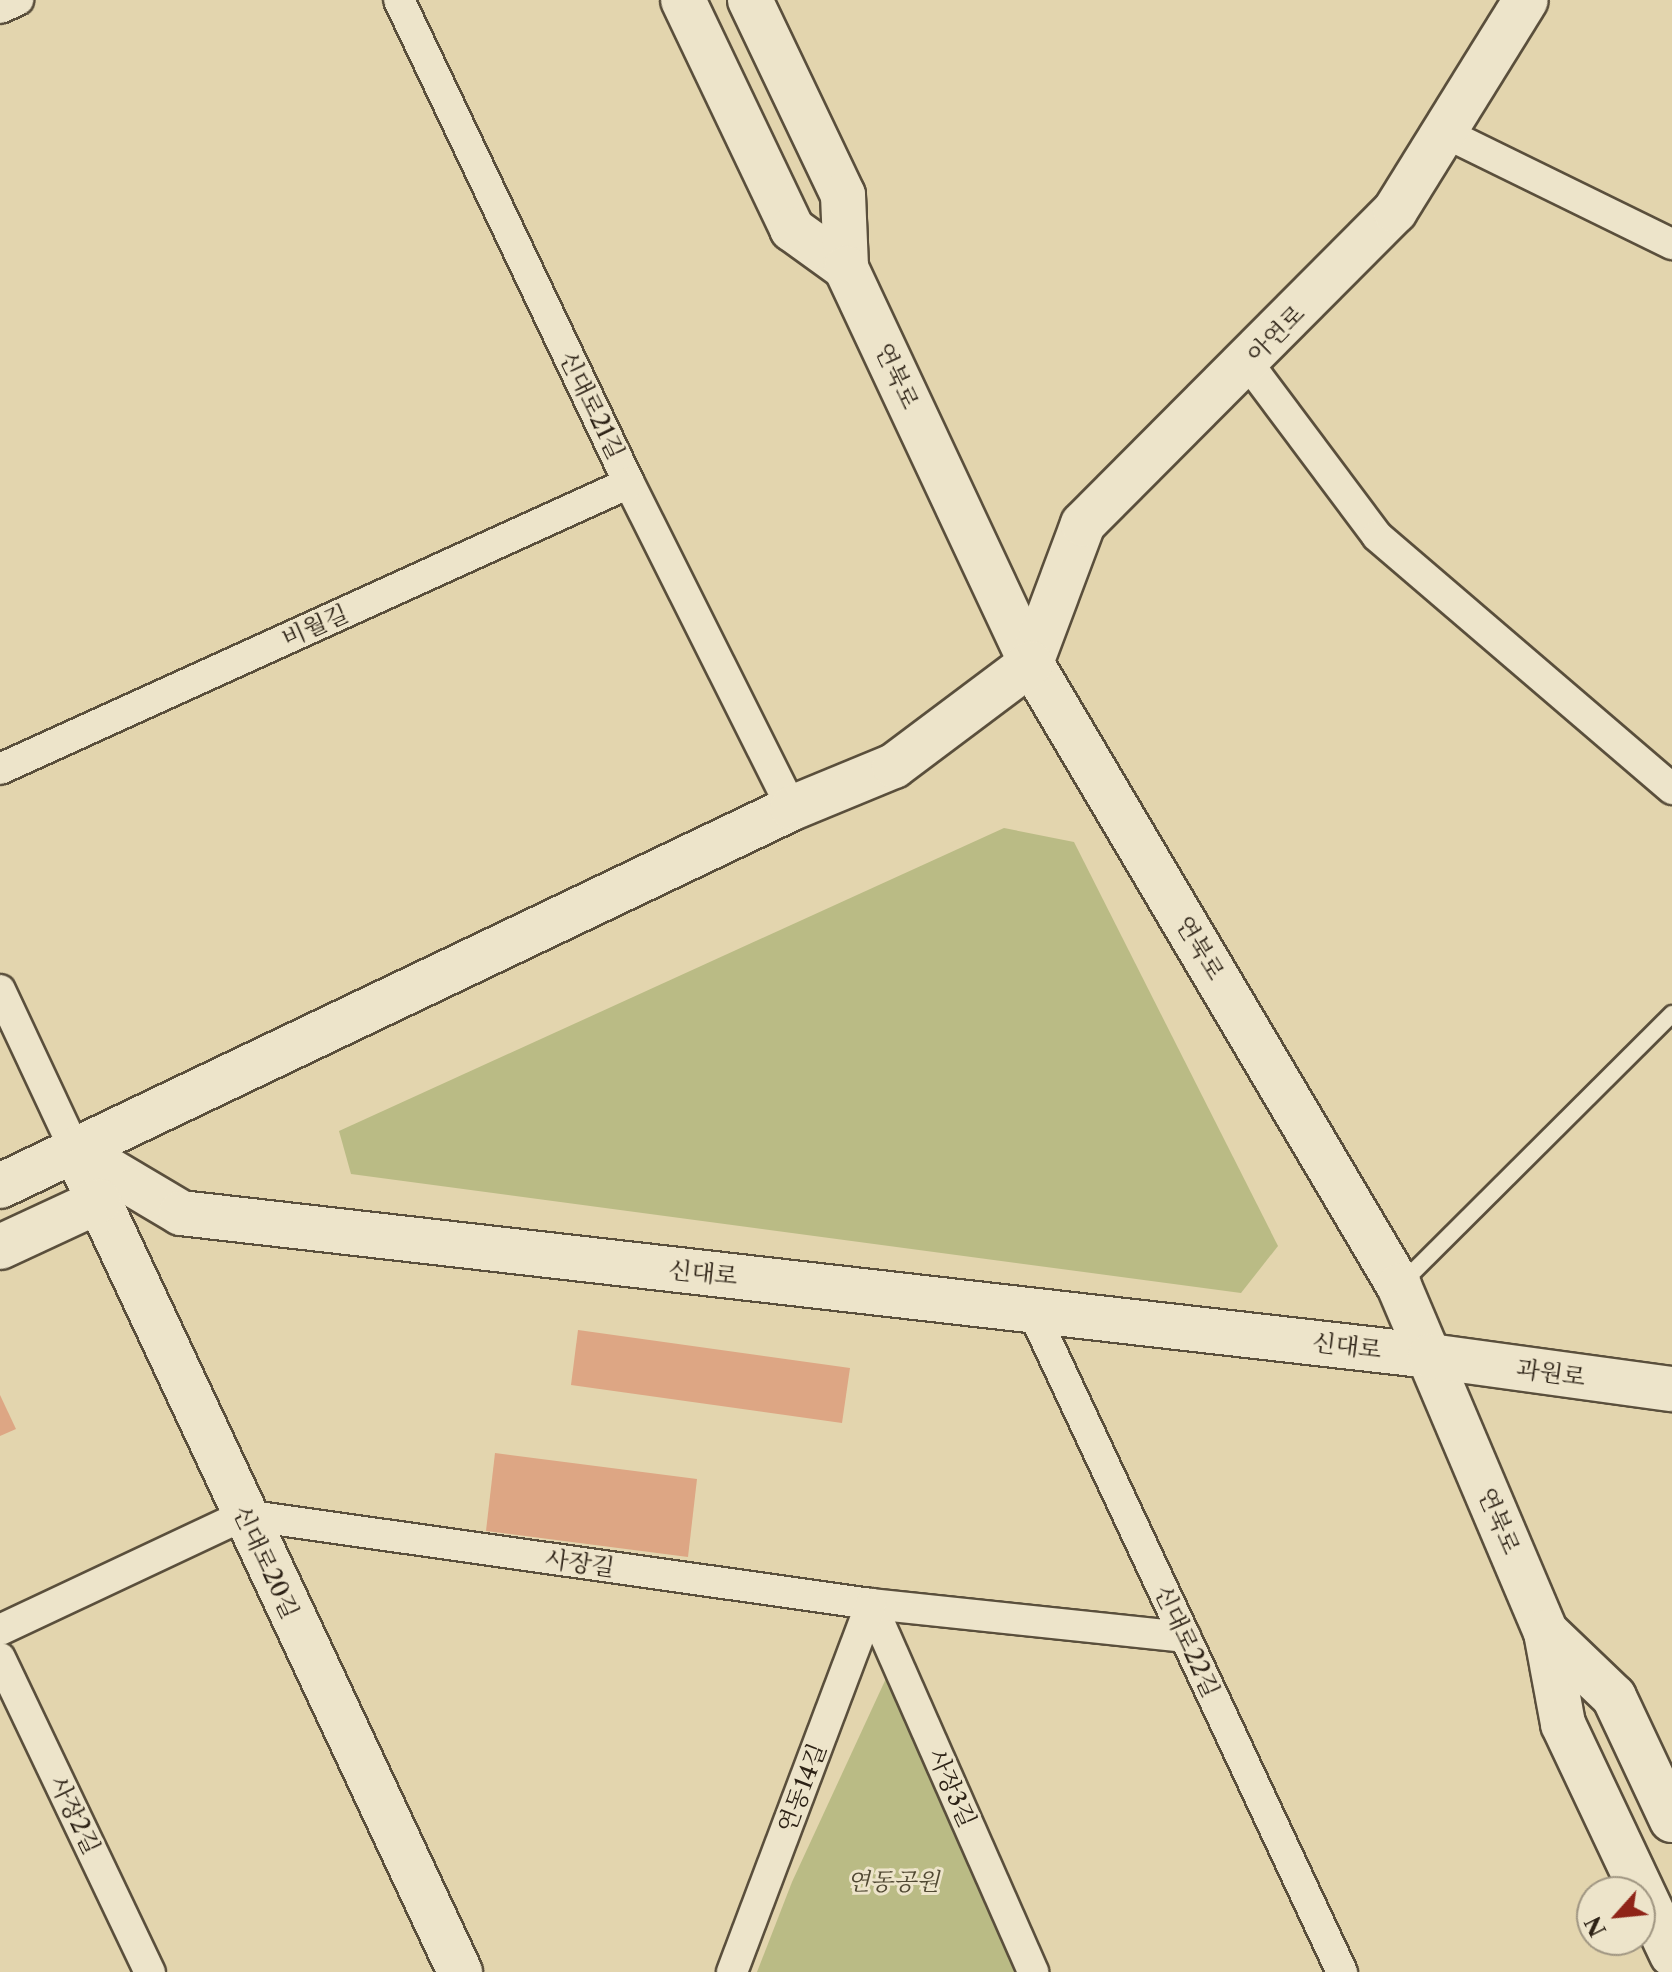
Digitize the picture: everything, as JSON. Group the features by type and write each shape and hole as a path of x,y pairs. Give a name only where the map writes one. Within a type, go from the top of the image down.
{"main road":[{"name":"연북로","path":"683,0 792,229 846,268"},
{"name":"연북로","path":"750,0 843,195 846,268 1031,663 1399,1286 1546,1632 1563,1724 1672,1955"},
{"name":"아연로","path":"1031,663 1083,524 1395,211 1526,0"},
{"path":"0,1186 792,808 894,766 1031,663"},
{"name":"신대로20길","path":"75,1150 460,1972"},
{"name":"신대로","path":"75,1150 181,1213 1430,1356"},
{"path":"0,1247 99,1201"},
{"name":"과원로","path":"1430,1356 1672,1389"},
{"name":"연북로","path":"1546,1632 1614,1697 1672,1820"}],"street":[{"path":"0,8 18,0"},
{"name":"신대로21길","path":"399,0 629,483 792,808"},
{"path":"1445,133 1672,244"},
{"path":"1247,362 1377,536 1672,789"},
{"name":"비월길","path":"0,769 629,483"},
{"path":"0,990 75,1150"},
{"name":"신대로22길","path":"1032,1310 1342,1972"},
{"path":"0,1630 244,1515"},
{"name":"사장길","path":"244,1515 871,1604 1185,1637"},
{"name":"연동14길","path":"732,1972 871,1604"},
{"name":"사장3길","path":"871,1604 1033,1972"},
{"name":"사장2길","path":"0,1658 150,1972"}],"lane":[{"path":"1399,1286 1672,1014"}],"green space":[{"path":"1004,828 1074,842 1278,1246 1241,1293 351,1174 339,1131"},
{"name":"연동공원","path":"895,1659 1033,1972 757,1972 792,1882"}],"building":[{"path":"578,1330 850,1368 842,1423 571,1385"},
{"path":"0,1395 16,1429 0,1436"},
{"path":"495,1453 697,1479 688,1557 486,1531"}]}
